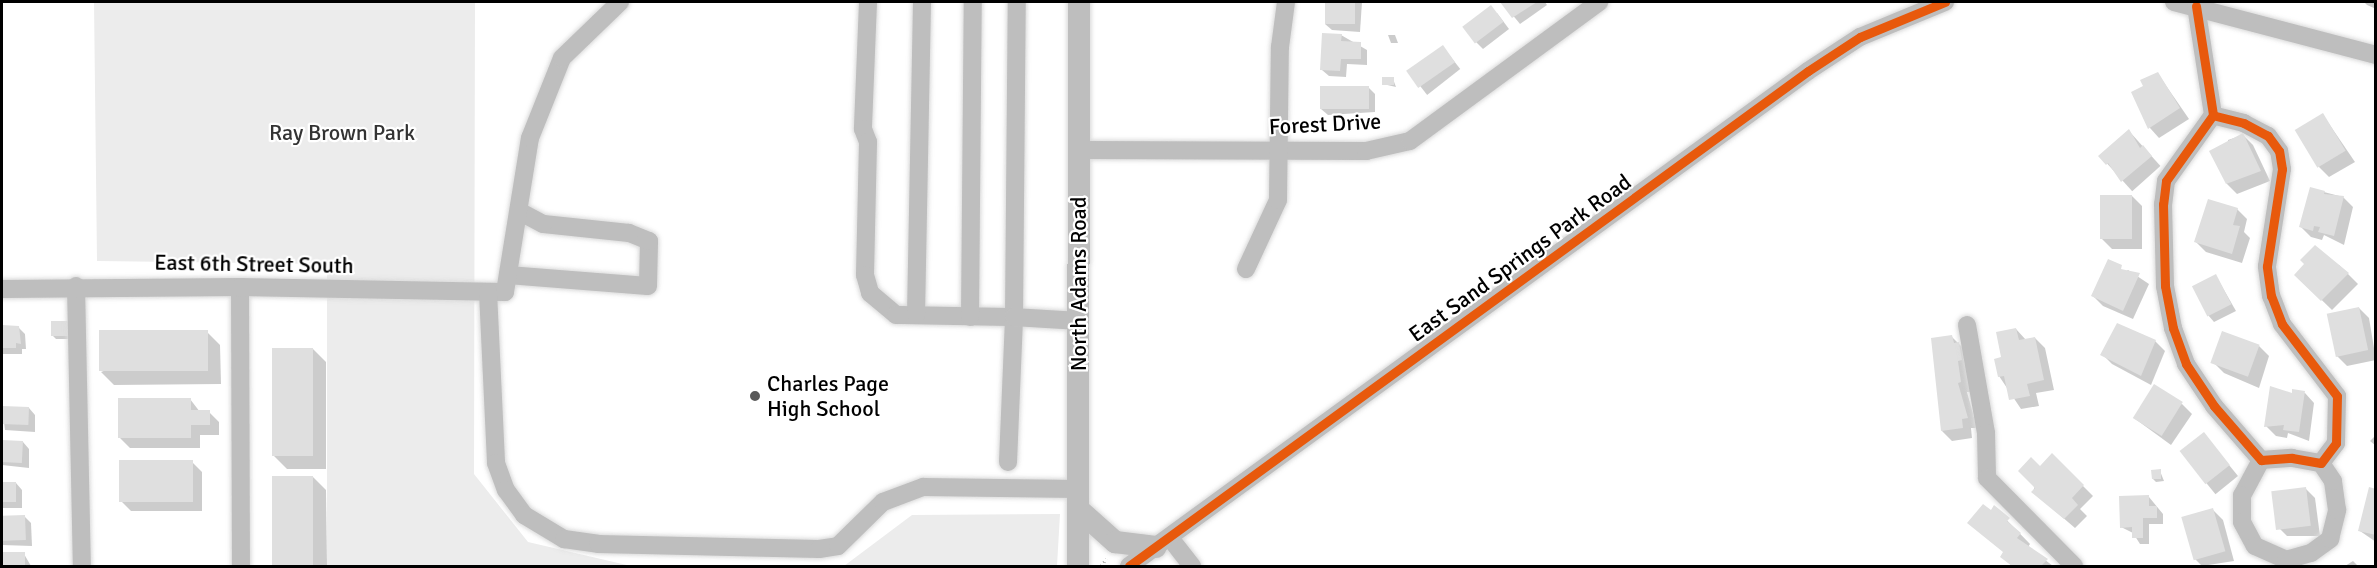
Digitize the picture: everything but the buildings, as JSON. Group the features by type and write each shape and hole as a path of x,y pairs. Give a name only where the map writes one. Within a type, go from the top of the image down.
{"main road":[{"name":"North Adams Road","path":"1078,567 1079,2"},
{"path":"1078,499 1115,542 1163,542"}],"street":[{"path":"620,2 562,58 530,138 520,212 500,286 496,463 506,490 524,515 564,539 598,544 789,558 838,546 882,502 923,487 1078,499"},
{"path":"867,2 863,129 868,142 865,275 870,293 881,306 896,315 1014,317 1079,321"},
{"path":"916,315 922,2"},
{"path":"970,317 973,2"},
{"path":"1008,462 1014,317 1017,2"},
{"path":"1246,269 1278,200 1280,47 1286,2"},
{"name":"Forest Drive","path":"1079,150 1366,151 1410,141 1599,2"},
{"name":"East Sand Springs Park Road","path":"1129,567 1808,71 1860,37 1945,2"},
{"path":"2174,2 2376,55"},
{"path":"2196,6 2212,115 2166,181 2163,204 2165,286 2173,328 2186,364 2214,406 2261,460"},
{"path":"2212,115 2260,132 2279,151 2282,169 2267,266 2271,296 2282,324 2337,396 2336,443 2321,463"},
{"name":"East 6th Street South","path":"2,288 648,286 649,241 629,232 543,224 520,212"},
{"path":"76,286 82,567"},
{"path":"240,286 241,567"},
{"path":"1967,325 1986,433 1987,478 2073,567"},
{"path":"2292,458 2321,463 2333,481 2337,510 2330,539 2311,553 2286,563 2255,546 2241,522 2242,495 2261,460 2292,458"},
{"path":"1163,542 1192,567"}],"green space":[{"name":"Ray Brown Park","path":"94,2 475,2 474,474 528,542 631,566 327,566 327,264 97,261"},
{"path":"1060,514 1057,566 844,566 912,515"}],"cycle path":[{"path":"1129,566 1808,71 1860,37 1945,2"},
{"path":"2196,6 2213,115 2166,181 2163,204 2165,286 2173,328 2186,364 2214,406 2261,460 2292,458 2321,463 2336,443 2337,396 2282,324 2271,296 2267,266 2282,169 2279,151 2268,136 2244,123 2213,115"}],"place":[{"name":"Charles Page High School","path":"755,396"}]}
